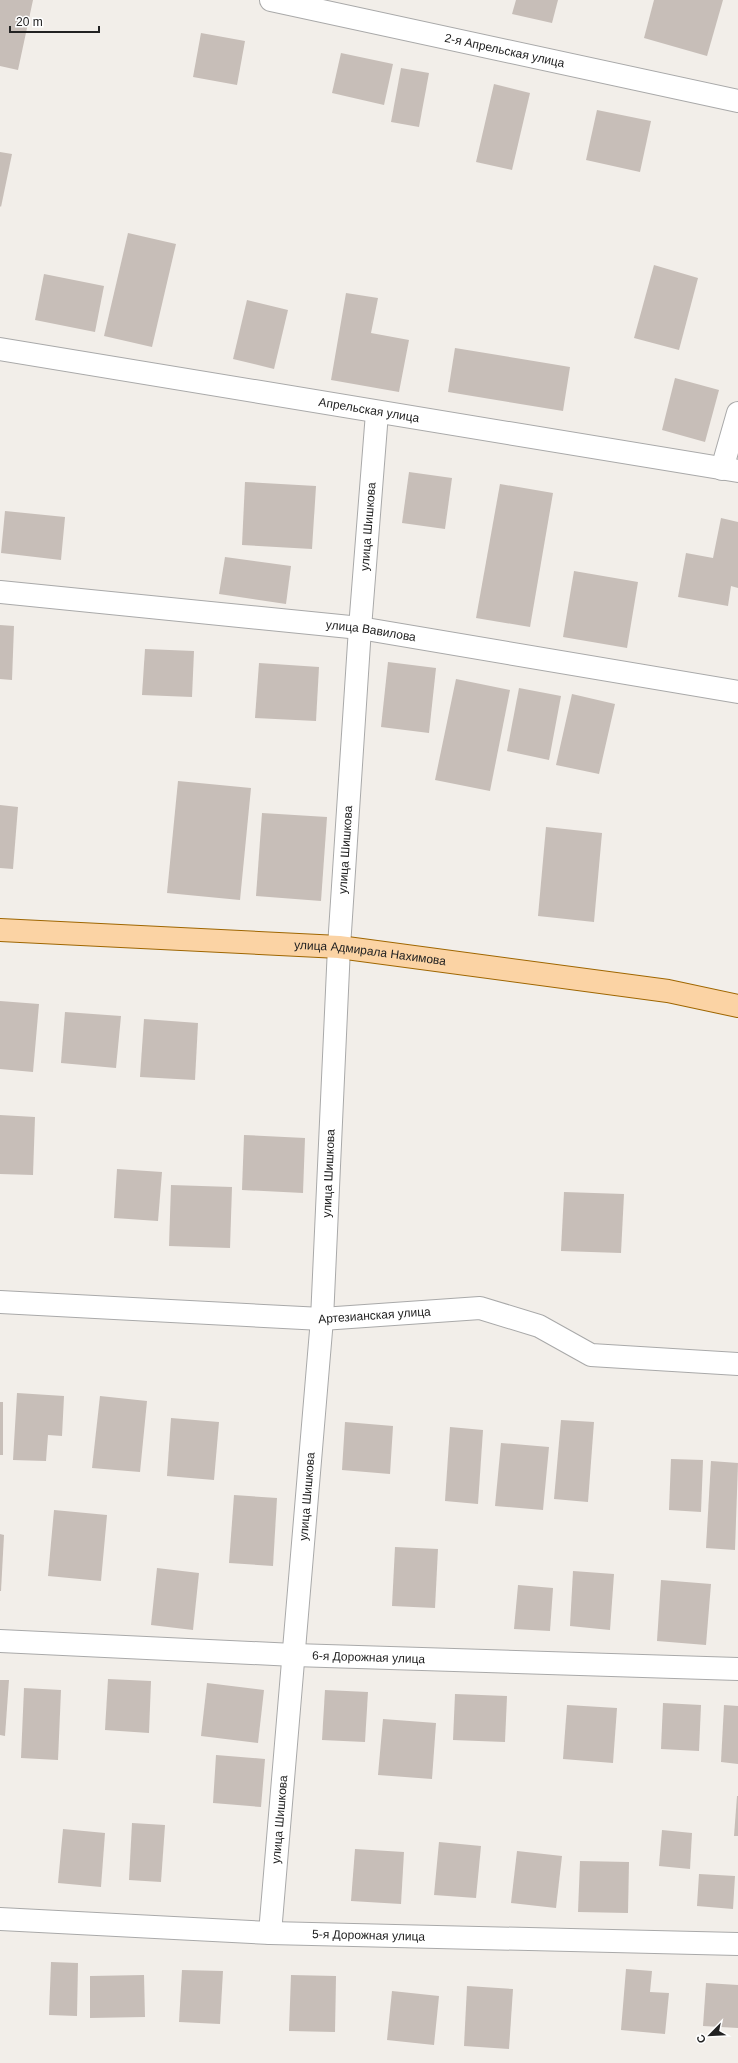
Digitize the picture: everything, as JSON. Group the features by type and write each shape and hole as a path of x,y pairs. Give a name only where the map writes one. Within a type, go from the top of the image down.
{"main road":[{"name":"улица Адмирала Нахимова","path":"0,930 339,947 668,991 738,1006"}],"street":[{"name":"2-я Апрельская улица","path":"271,0 738,101"},
{"name":"Апрельская улица","path":"0,349 377,413 730,470"},
{"name":"улица Шишкова","path":"270,1933 322,1319 339,947 360,628 377,413"},
{"path":"730,470 738,413"},
{"name":"улица Вавилова","path":"0,592 360,628 738,692"},
{"name":"Артезианская улица","path":"0,1302 322,1319 480,1308 539,1326 591,1355 738,1364"},
{"name":"6-я Дорожная улица","path":"0,1641 294,1655 738,1669"},
{"name":"5-я Дорожная улица","path":"0,1919 270,1933 738,1944"}],"building":[{"path":"0,0 33,0 18,70 0,66"},
{"path":"516,0 558,0 552,23 512,14"},
{"path":"654,0 723,0 707,56 644,38"},
{"path":"201,33 245,41 237,85 193,77"},
{"path":"341,53 393,64 384,105 332,93"},
{"path":"401,68 429,73 419,127 391,122"},
{"path":"494,84 530,93 512,170 476,162"},
{"path":"597,110 651,121 640,172 586,160"},
{"path":"0,152 12,154 1,207 0,206"},
{"path":"128,233 176,244 152,347 104,336"},
{"path":"654,265 698,278 679,350 634,338"},
{"path":"44,274 104,286 95,332 35,320"},
{"path":"346,293 378,298 371,333 409,340 399,392 331,380"},
{"path":"247,300 288,310 274,369 233,359"},
{"path":"455,348 570,367 563,411 448,392"},
{"path":"675,378 719,390 705,442 662,430"},
{"path":"409,472 452,478 445,529 402,523"},
{"path":"245,482 316,486 312,549 242,545"},
{"path":"500,484 553,493 530,627 476,618"},
{"path":"5,511 65,517 61,560 1,553"},
{"path":"721,518 738,522 738,588 731,586 728,606 678,597 686,553 713,558"},
{"path":"225,557 291,566 286,604 219,594"},
{"path":"574,571 638,582 627,648 563,637"},
{"path":"0,625 14,626 12,680 0,679"},
{"path":"145,649 194,651 192,697 142,695"},
{"path":"388,662 436,668 429,733 381,727"},
{"path":"259,663 319,667 316,721 255,718"},
{"path":"456,679 510,690 490,791 435,780"},
{"path":"519,688 561,696 549,760 507,751"},
{"path":"572,694 615,704 599,774 556,765"},
{"path":"178,781 251,788 240,900 167,893"},
{"path":"0,805 18,807 13,869 0,868"},
{"path":"262,813 327,817 321,901 256,896"},
{"path":"546,827 602,833 594,922 538,916"},
{"path":"0,1001 39,1004 33,1072 0,1069"},
{"path":"65,1012 121,1016 116,1068 61,1063"},
{"path":"144,1019 198,1023 195,1080 140,1077"},
{"path":"0,1115 35,1117 33,1175 0,1174"},
{"path":"244,1135 305,1138 303,1193 242,1190"},
{"path":"117,1169 162,1172 158,1221 114,1218"},
{"path":"171,1185 232,1187 230,1248 169,1246"},
{"path":"564,1192 624,1194 621,1253 561,1251"},
{"path":"17,1393 64,1396 62,1436 48,1435 46,1461 13,1460"},
{"path":"100,1396 147,1401 140,1472 92,1468"},
{"path":"0,1402 3,1402 3,1455 0,1455"},
{"path":"171,1418 219,1422 214,1480 167,1476"},
{"path":"561,1420 594,1422 588,1502 554,1499"},
{"path":"345,1422 393,1426 390,1474 342,1470"},
{"path":"450,1427 483,1430 478,1504 445,1501"},
{"path":"501,1443 549,1447 543,1510 495,1506"},
{"path":"671,1459 703,1460 701,1512 669,1510"},
{"path":"711,1461 738,1463 735,1550 706,1548"},
{"path":"234,1495 277,1498 273,1566 229,1563"},
{"path":"54,1510 107,1515 101,1581 48,1576"},
{"path":"0,1534 4,1535 1,1591 0,1591"},
{"path":"395,1547 438,1549 435,1608 392,1606"},
{"path":"157,1568 199,1573 193,1630 151,1625"},
{"path":"573,1571 614,1574 610,1630 570,1626"},
{"path":"661,1580 711,1584 706,1645 657,1641"},
{"path":"518,1585 553,1588 550,1631 514,1629"},
{"path":"108,1679 151,1681 149,1733 105,1730"},
{"path":"0,1680 9,1680 5,1736 0,1735"},
{"path":"207,1683 264,1690 258,1743 201,1736"},
{"path":"24,1688 61,1690 58,1760 21,1758"},
{"path":"325,1690 368,1692 365,1742 322,1740"},
{"path":"455,1694 507,1696 505,1742 453,1740"},
{"path":"663,1703 701,1705 699,1751 661,1749"},
{"path":"567,1705 617,1708 613,1763 563,1759"},
{"path":"724,1705 738,1706 738,1764 721,1762"},
{"path":"383,1719 436,1723 432,1779 378,1775"},
{"path":"216,1755 265,1759 261,1807 213,1803"},
{"path":"737,1796 738,1836 734,1836"},
{"path":"132,1823 165,1825 161,1882 129,1880"},
{"path":"63,1829 105,1833 101,1887 58,1883"},
{"path":"662,1830 692,1833 690,1869 659,1866"},
{"path":"439,1842 481,1846 476,1898 434,1895"},
{"path":"355,1849 404,1852 401,1904 351,1901"},
{"path":"517,1851 562,1856 556,1908 511,1903"},
{"path":"580,1861 629,1862 628,1913 578,1912"},
{"path":"699,1874 735,1876 733,1909 697,1906"},
{"path":"51,1962 78,1963 77,2016 49,2015"},
{"path":"626,1969 652,1971 650,1992 669,1993 665,2034 621,2030"},
{"path":"182,1970 223,1971 220,2024 179,2022"},
{"path":"144,1975 145,2017 90,2018 90,1976"},
{"path":"291,1975 336,1976 335,2032 289,2031"},
{"path":"706,1983 738,1985 738,2028 703,2026"},
{"path":"467,1986 513,1989 509,2049 464,2046"},
{"path":"392,1991 439,1996 434,2045 387,2040"}]}
